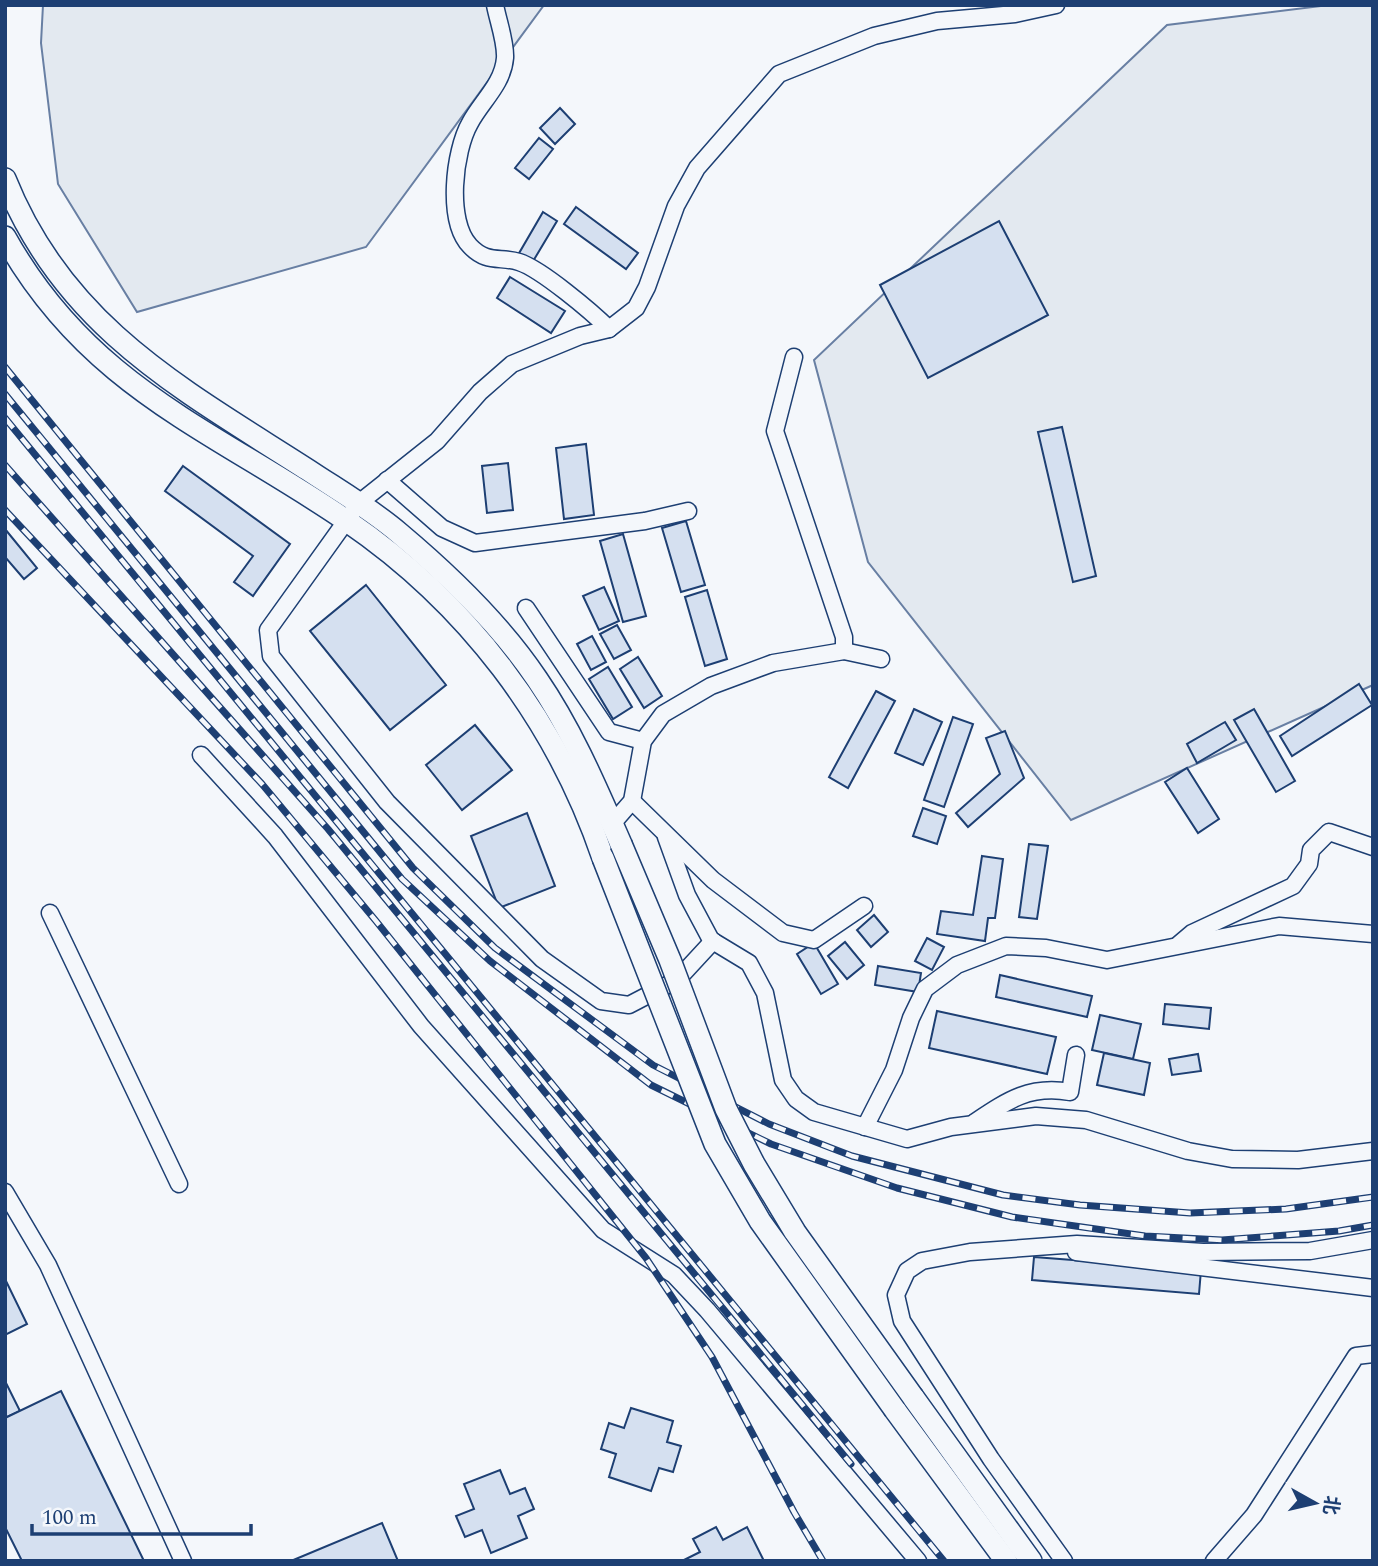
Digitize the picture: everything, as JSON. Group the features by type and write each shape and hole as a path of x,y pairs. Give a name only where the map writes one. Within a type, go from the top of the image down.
{"main road":[{"path":"5,179 20,212 54,267 87,309 118,340 175,385 353,512 453,609 503,669 560,756 585,810 715,1144 766,1229 1006,1561"},
{"path":"5,237 54,309 120,376 162,406 353,512 399,533 507,640 537,678 575,743 621,844 670,960 726,1109 754,1164 795,1232 1031,1561"}],"street":[{"path":"495,5 505,58 491,95 470,122 461,144 456,222 464,239 478,253 494,260 519,262 587,306 609,329"},
{"path":"713,941 677,980 629,1005 601,1001 542,959 387,802 271,656 268,630 353,512 387,480 437,441 480,392 512,364 580,336 609,329 628,317 642,298 666,229 697,168 779,74 874,36 937,21 1015,14 1056,5"},
{"path":"794,357 775,432 783,464 844,636 844,650"},
{"path":"387,480 442,528 475,543 645,522 688,511"},
{"path":"527,608 609,732 643,741"},
{"path":"612,824 632,801 643,741 663,714 710,686 773,663 844,650 881,660"},
{"path":"201,755 275,836 421,1026 603,1230 674,1275 707,1310 918,1561"},
{"path":"632,801 713,880 783,933 814,940 864,906"},
{"path":"1175,948 1192,933 1293,886 1309,864 1311,849 1329,832 1373,848"},
{"path":"666,837 687,895 713,941 749,963 765,993 783,1080 796,1099 822,1116 907,1139 971,1125 1036,1116 1086,1120 1188,1152 1254,1161 1298,1160 1373,1151"},
{"path":"50,913 179,1184"},
{"path":"865,1127 894,1070 911,1018 925,989 957,965 1006,946 1046,948 1108,960 1279,926 1373,934"},
{"path":"971,1125 1000,1105 1044,1088 1070,1092 1076,1055"},
{"path":"5,1192 48,1265 183,1561"},
{"path":"1064,1561 983,1448 902,1321 896,1304 901,1279 922,1261 970,1252 1053,1245 1216,1252 1310,1251 1373,1240"},
{"path":"1053,1245 1089,1255 1373,1288"},
{"path":"1214,1561 1254,1515 1356,1356 1373,1354"}],"shaded area":[{"path":"43,5 544,5 366,247 137,312 58,184 41,43"},
{"path":"1329,5 1373,5 1373,685 1071,820 868,562 814,360 1167,25"}],"building":[{"path":"560,108 575,124 555,144 540,128"},
{"path":"539,138 553,149 529,179 515,168"},
{"path":"576,207 638,253 626,269 564,224"},
{"path":"543,212 557,221 532,263 518,255"},
{"path":"999,221 1048,315 928,378 880,285"},
{"path":"510,277 565,311 551,333 497,298"},
{"path":"1062,427 1096,576 1073,582 1038,432"},
{"path":"586,444 594,515 564,519 556,448"},
{"path":"508,463 513,510 487,513 482,466"},
{"path":"183,466 290,544 253,596 234,582 253,556 165,491"},
{"path":"686,521 705,585 681,592 662,528"},
{"path":"5,529 37,568 24,579 5,557"},
{"path":"623,534 646,616 623,622 600,541"},
{"path":"366,585 446,685 390,730 310,631"},
{"path":"604,587 619,621 599,630 583,596"},
{"path":"707,590 727,659 705,666 685,597"},
{"path":"617,625 631,650 614,659 600,634"},
{"path":"592,636 606,662 591,670 577,644"},
{"path":"638,657 662,696 644,708 620,669"},
{"path":"608,667 632,707 613,719 589,679"},
{"path":"1359,684 1372,705 1292,756 1280,736"},
{"path":"876,691 895,701 848,788 829,777"},
{"path":"914,709 942,722 923,765 895,753"},
{"path":"1254,709 1295,781 1276,792 1234,720"},
{"path":"953,717 973,724 944,807 924,800"},
{"path":"1225,722 1236,740 1197,763 1187,744"},
{"path":"475,725 512,770 462,810 426,765"},
{"path":"1005,731 1024,778 968,827 956,813 1000,774 986,738"},
{"path":"1187,768 1219,819 1198,833 1165,782"},
{"path":"923,808 946,816 937,844 913,836"},
{"path":"527,813 555,886 499,908 471,836"},
{"path":"1029,844 1048,846 1037,919 1019,917"},
{"path":"982,856 1003,859 995,918 988,918 985,941 937,934 941,911 973,915"},
{"path":"874,915 888,932 871,947 857,930"},
{"path":"927,938 944,947 932,970 915,961"},
{"path":"845,942 864,965 847,979 828,956"},
{"path":"814,943 838,984 821,994 797,954"},
{"path":"878,966 921,973 918,992 875,985"},
{"path":"1000,975 1092,996 1087,1017 996,997"},
{"path":"1165,1004 1211,1008 1209,1029 1163,1024"},
{"path":"937,1011 1056,1037 1047,1074 929,1048"},
{"path":"1100,1015 1141,1024 1133,1059 1092,1050"},
{"path":"1104,1053 1150,1063 1144,1095 1097,1085"},
{"path":"1198,1054 1201,1071 1172,1075 1169,1059"},
{"path":"1034,1257 1201,1270 1199,1294 1032,1280"},
{"path":"5,1279 27,1324 5,1335"},
{"path":"5,1381 20,1411 5,1418"},
{"path":"61,1391 144,1561 22,1561 5,1527 5,1418"},
{"path":"631,1408 673,1421 667,1442 681,1446 673,1472 659,1468 651,1491 609,1477 616,1454 601,1449 609,1423 624,1428"},
{"path":"500,1470 510,1494 525,1488 534,1509 518,1516 527,1538 491,1553 482,1530 465,1537 456,1516 474,1509 464,1484"},
{"path":"382,1523 398,1561 291,1561"},
{"path":"716,1527 723,1540 747,1527 764,1561 682,1561 700,1552 693,1539"}],"railway":[{"path":"5,367 413,868 495,948 653,1065 769,1124 852,1156 1003,1195 1080,1205 1190,1213 1286,1209 1373,1197"},
{"path":"5,394 402,879 490,961 651,1085 771,1144 897,1188 1012,1217 1145,1236 1222,1240 1339,1231 1373,1225"},
{"path":"5,418 944,1561"},
{"path":"5,465 328,829 851,1464"},
{"path":"5,510 262,784 376,921 646,1258 712,1357 823,1561"}]}
